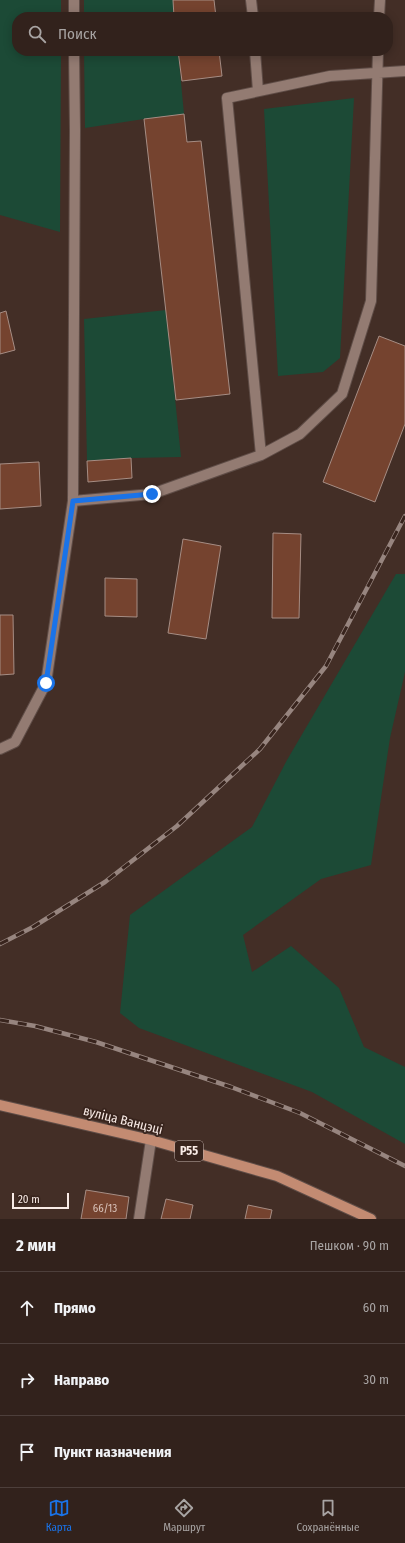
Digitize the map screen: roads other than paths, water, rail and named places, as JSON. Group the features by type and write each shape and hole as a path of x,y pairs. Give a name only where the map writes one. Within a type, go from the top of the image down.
{"main road":[{"name":"вуліца Ванцэці","path":"0,1105 151,1140 277,1176 371,1219"}],"street":[{"path":"74,0 74,12"},
{"path":"252,0 253,12"},
{"path":"379,12 380,0"},
{"path":"0,749 15,742 46,683 73,501 74,56"},
{"path":"255,56 258,91"},
{"path":"73,501 152,494 260,455 300,434 342,394 371,301 378,56"},
{"path":"260,455 226,98 330,76 405,71"},
{"path":"139,1219 151,1140"}],"railway":[{"path":"0,944 33,927 105,882 177,826 260,749 326,666 405,516"},
{"path":"0,1020 35,1026 96,1042 231,1087 300,1113 405,1166"}]}
